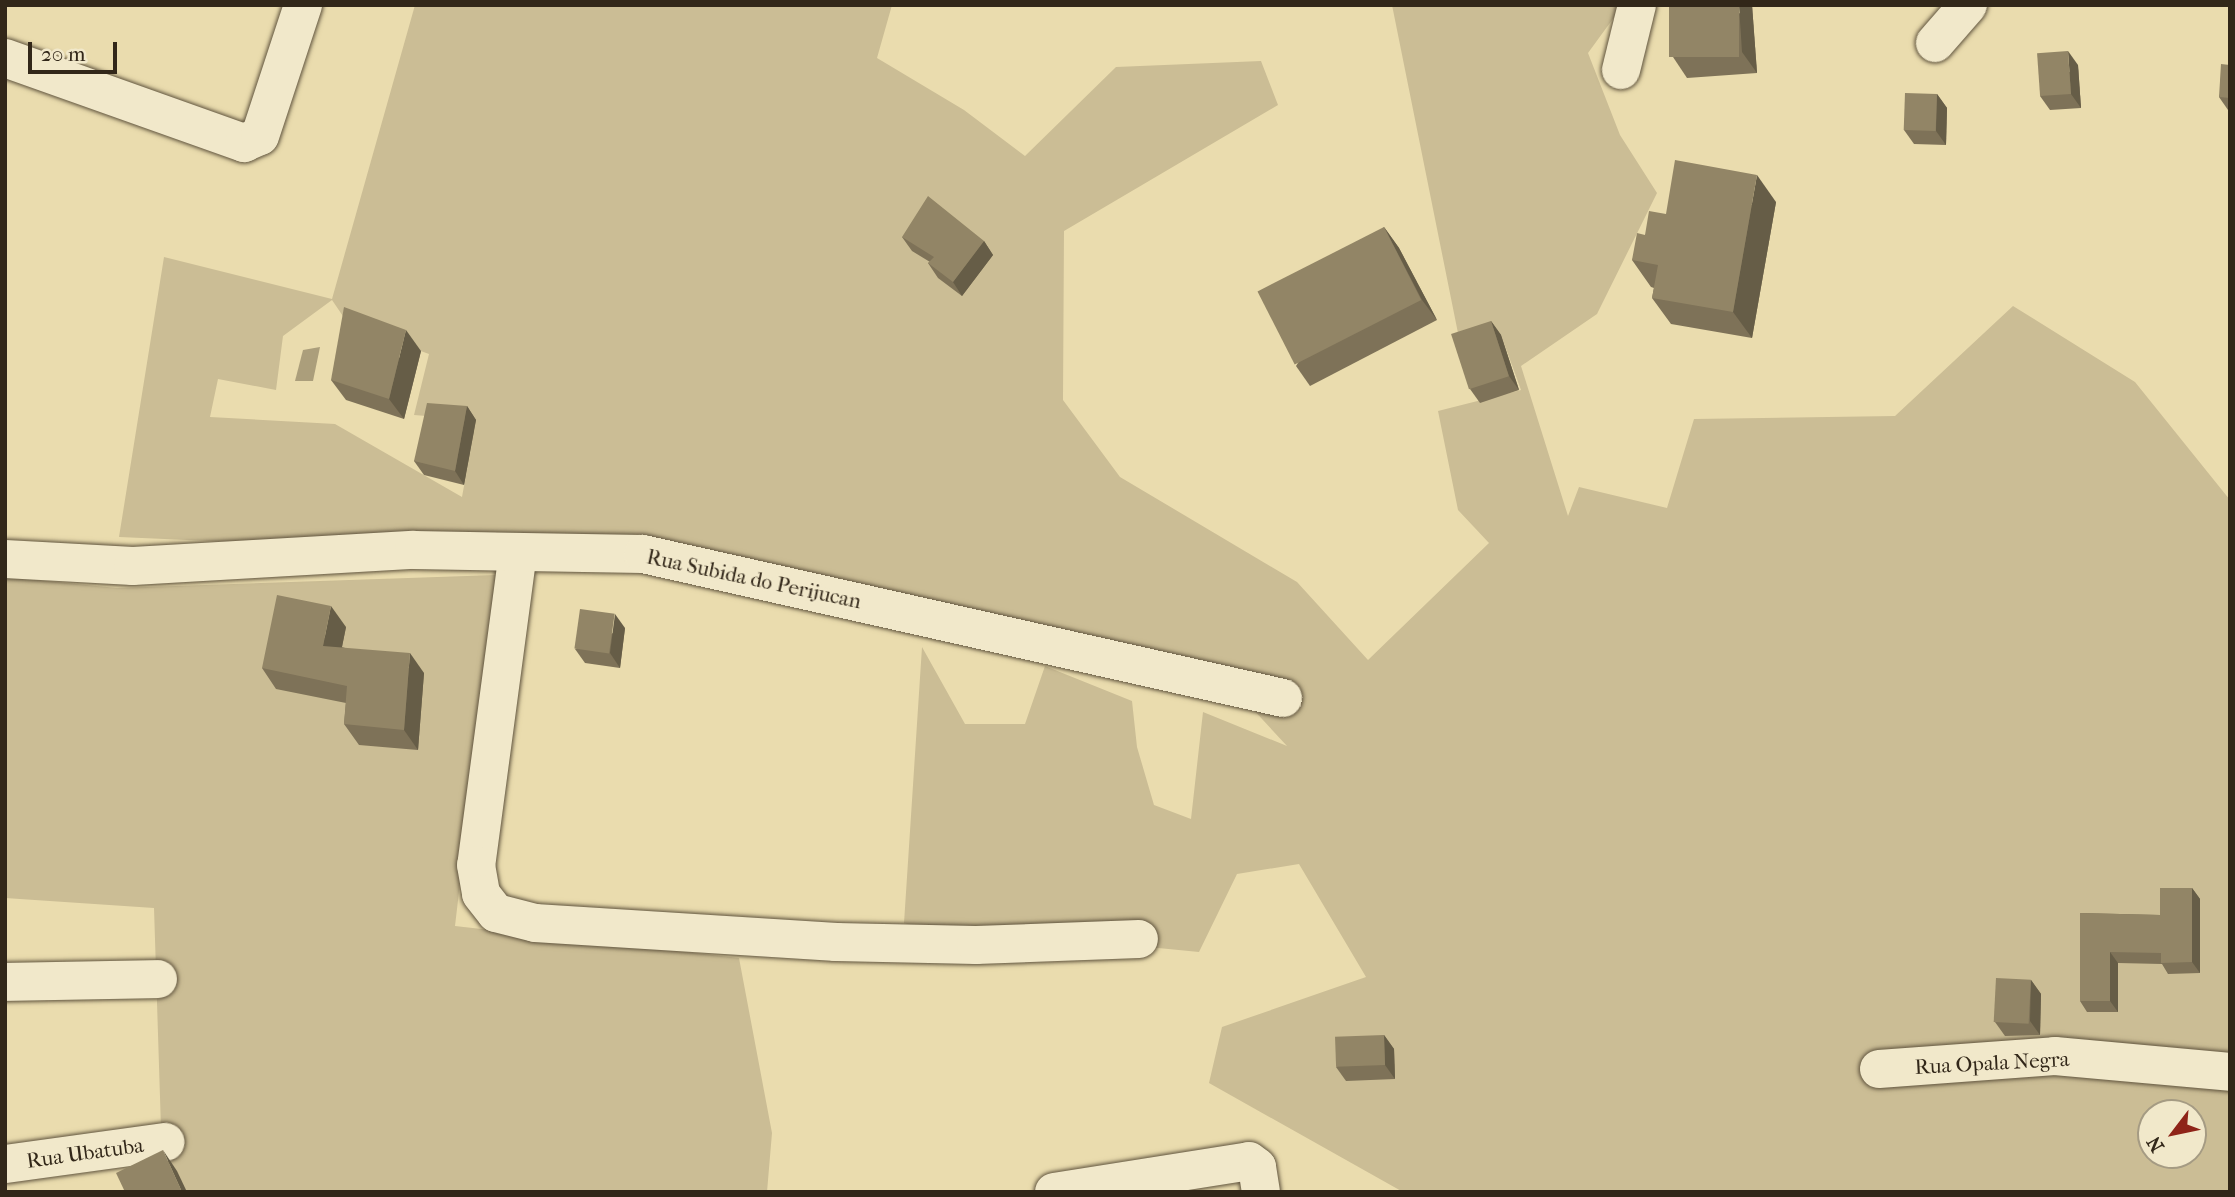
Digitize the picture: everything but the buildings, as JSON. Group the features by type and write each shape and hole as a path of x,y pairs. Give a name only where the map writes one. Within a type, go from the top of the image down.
{"street":[{"path":"5,58 244,143 260,136 303,5"},
{"path":"1621,69 1637,5"},
{"path":"1936,43 1968,5"},
{"name":"Rua Subida do Perijucan","path":"5,559 133,566 414,550 643,554 1283,698"},
{"path":"519,552 476,865 481,894 496,913 536,923 836,942 976,946 1139,939"},
{"path":"5,982 158,979"},
{"name":"Rua Opala Negra","path":"1879,1069 2055,1056 2230,1072"},
{"name":"Rua Ubatuba","path":"5,1164 166,1142"},
{"path":"1054,1192 1249,1161 1256,1167 1260,1187"}],"shaded area":[{"path":"415,5 892,5 877,58 964,110 1025,156 1116,67 1261,61 1278,105 1064,231 1063,400 1120,477 1297,582 1368,660 1489,543 1458,510 1438,411 1521,390 1501,335 1461,348 1392,5 1623,5 1588,53 1620,135 1657,193 1597,314 1521,366 1568,516 1579,487 1667,508 1694,419 1895,416 2013,306 2135,382 2230,500 2230,1192 1403,1192 1209,1083 1222,1027 1366,977 1299,864 1237,874 1199,952 1087,941 976,945 904,923 922,647 965,724 1025,724 1045,666 1132,701 1137,747 1154,805 1191,819 1203,712 1287,746 1212,665 798,588 434,551 119,537 164,257 332,299","holes":["332,300 349,325 429,354 414,415 476,420 462,497 335,424 210,417 218,379 276,390 283,336"]},
{"path":"320,347 313,381 295,381 303,350"},
{"path":"496,575 455,926 739,958 772,1133 767,1192 163,1192 154,908 5,898 5,577 117,588"}]}
